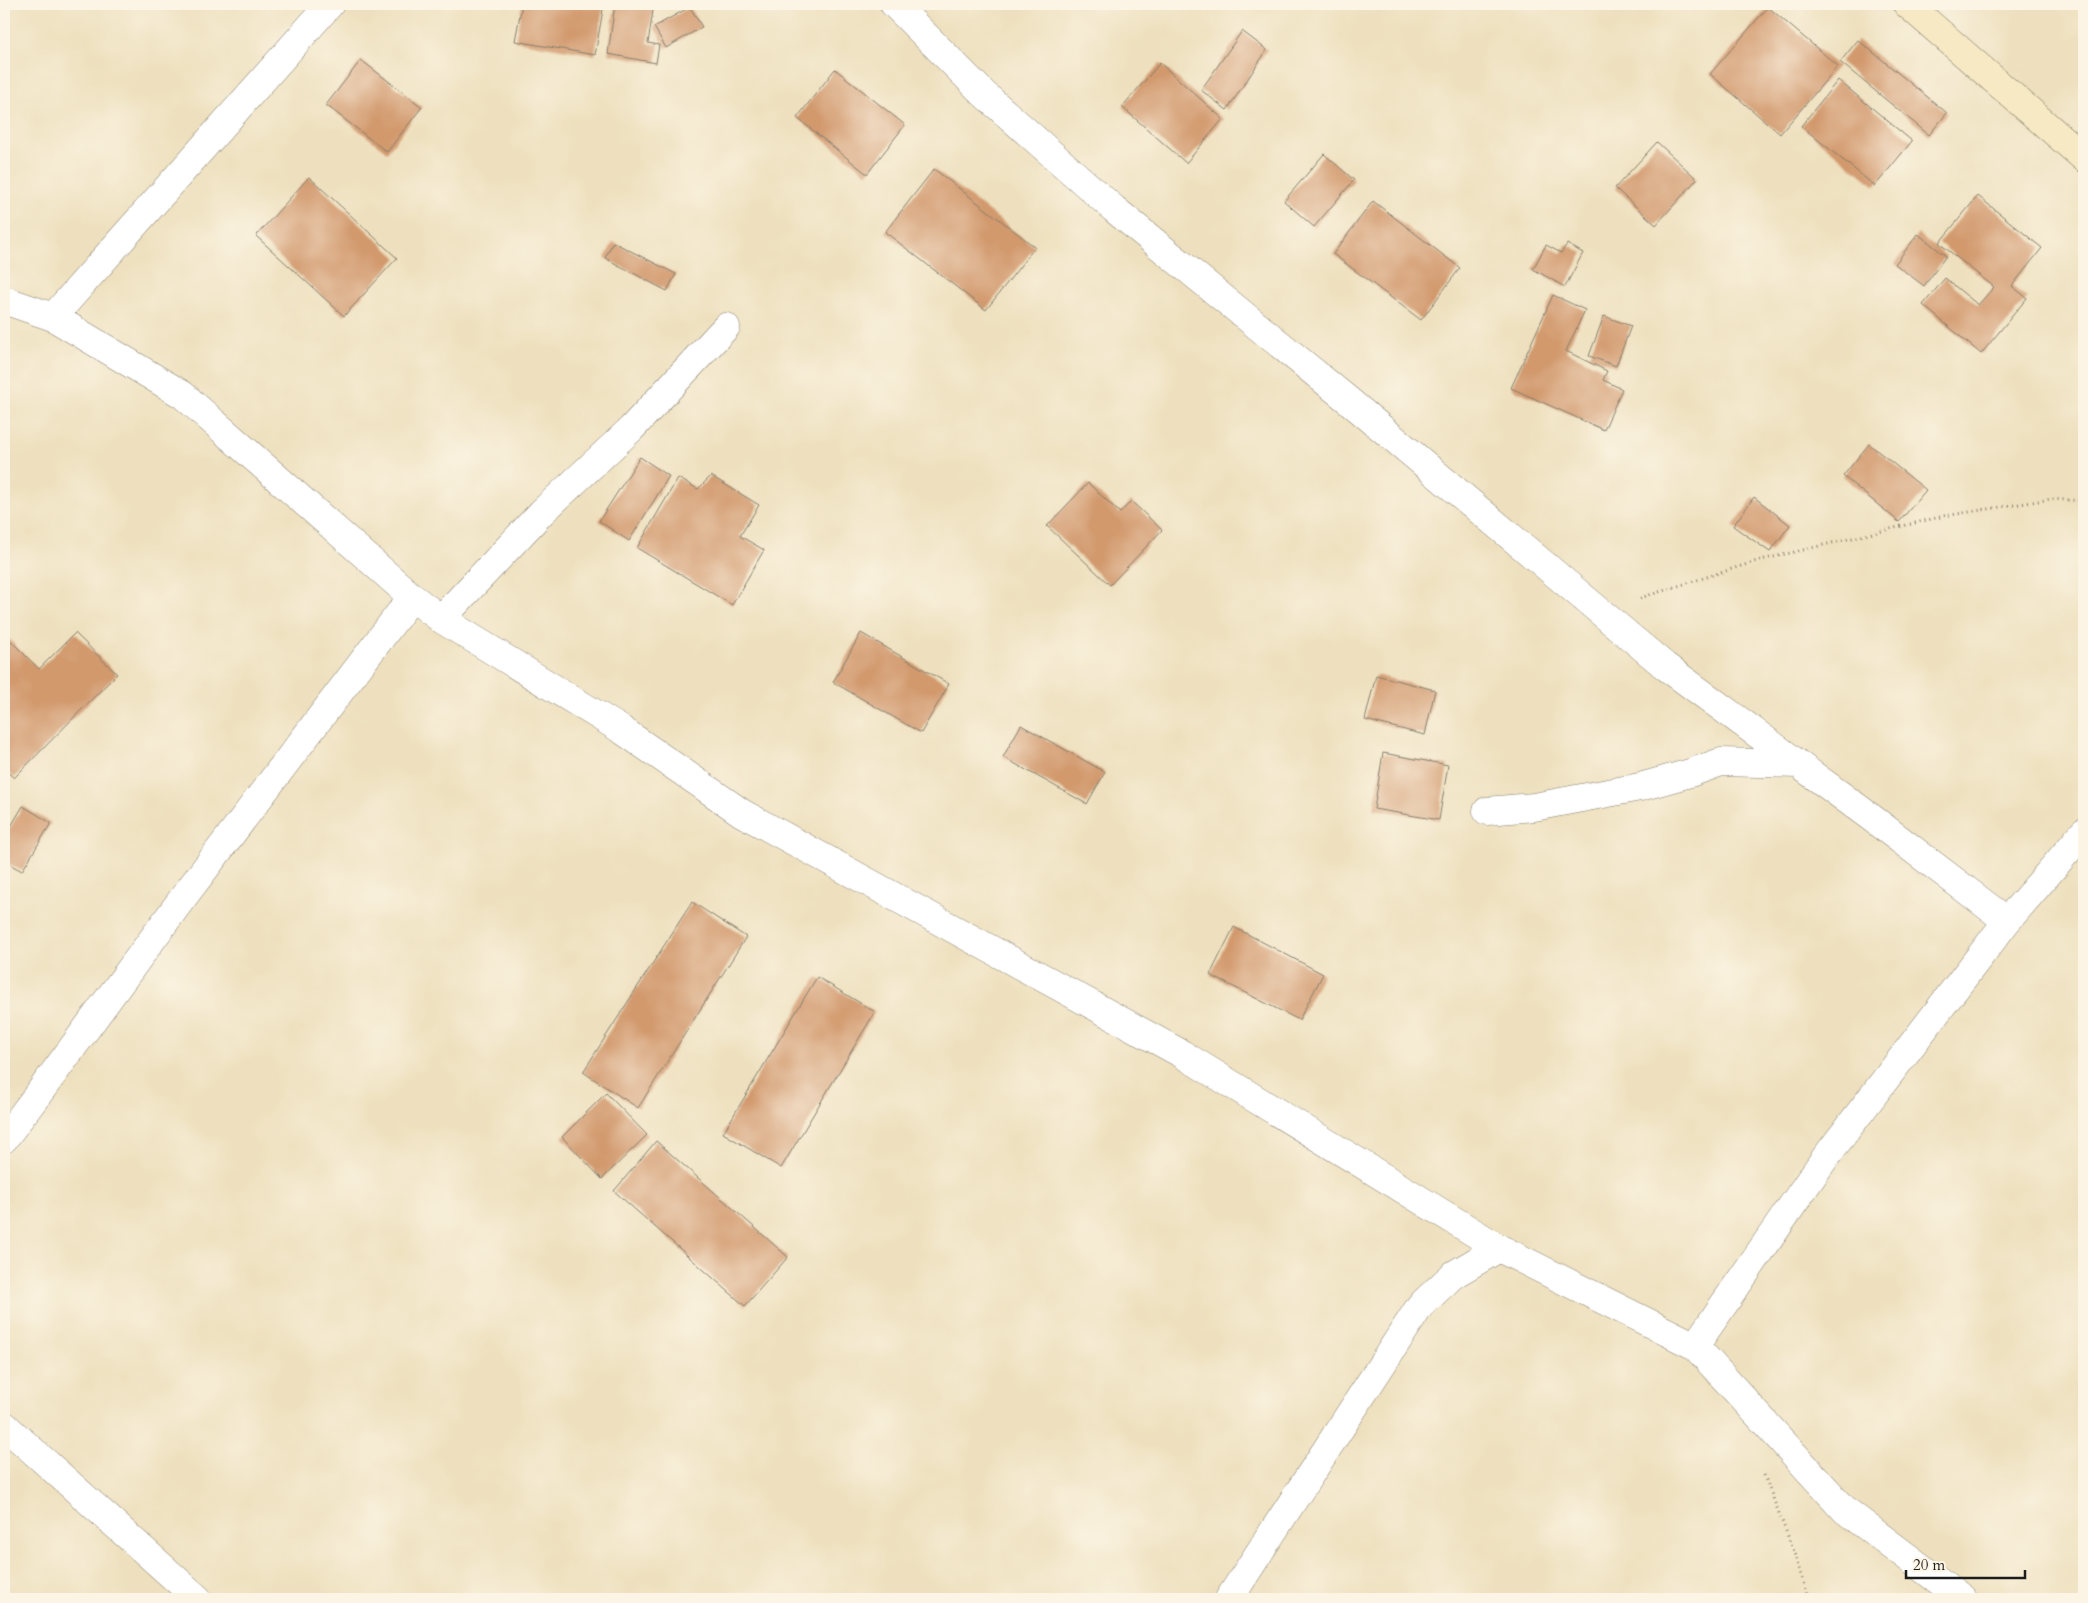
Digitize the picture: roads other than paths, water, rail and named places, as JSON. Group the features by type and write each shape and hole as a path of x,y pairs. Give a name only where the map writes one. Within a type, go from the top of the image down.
{"street":[{"path":"53,316 330,4"},
{"path":"894,4 984,94 1114,209 1356,407 1665,666 2007,921"},
{"path":"1907,4 2084,158"},
{"path":"4,300 53,316 183,396 412,597 441,618 622,730 742,813 1182,1054 1499,1248 1695,1346 1845,1510 1963,1599"},
{"path":"441,618 542,512 631,429 726,327"},
{"path":"4,1139 182,899 412,597"},
{"path":"1487,811 1534,807 1640,787 1721,762 1798,764"},
{"path":"1695,1346 1825,1158 2007,921 2084,832"},
{"path":"1229,1599 1420,1306 1453,1275 1499,1248"},
{"path":"4,1425 169,1590 198,1599"}]}
